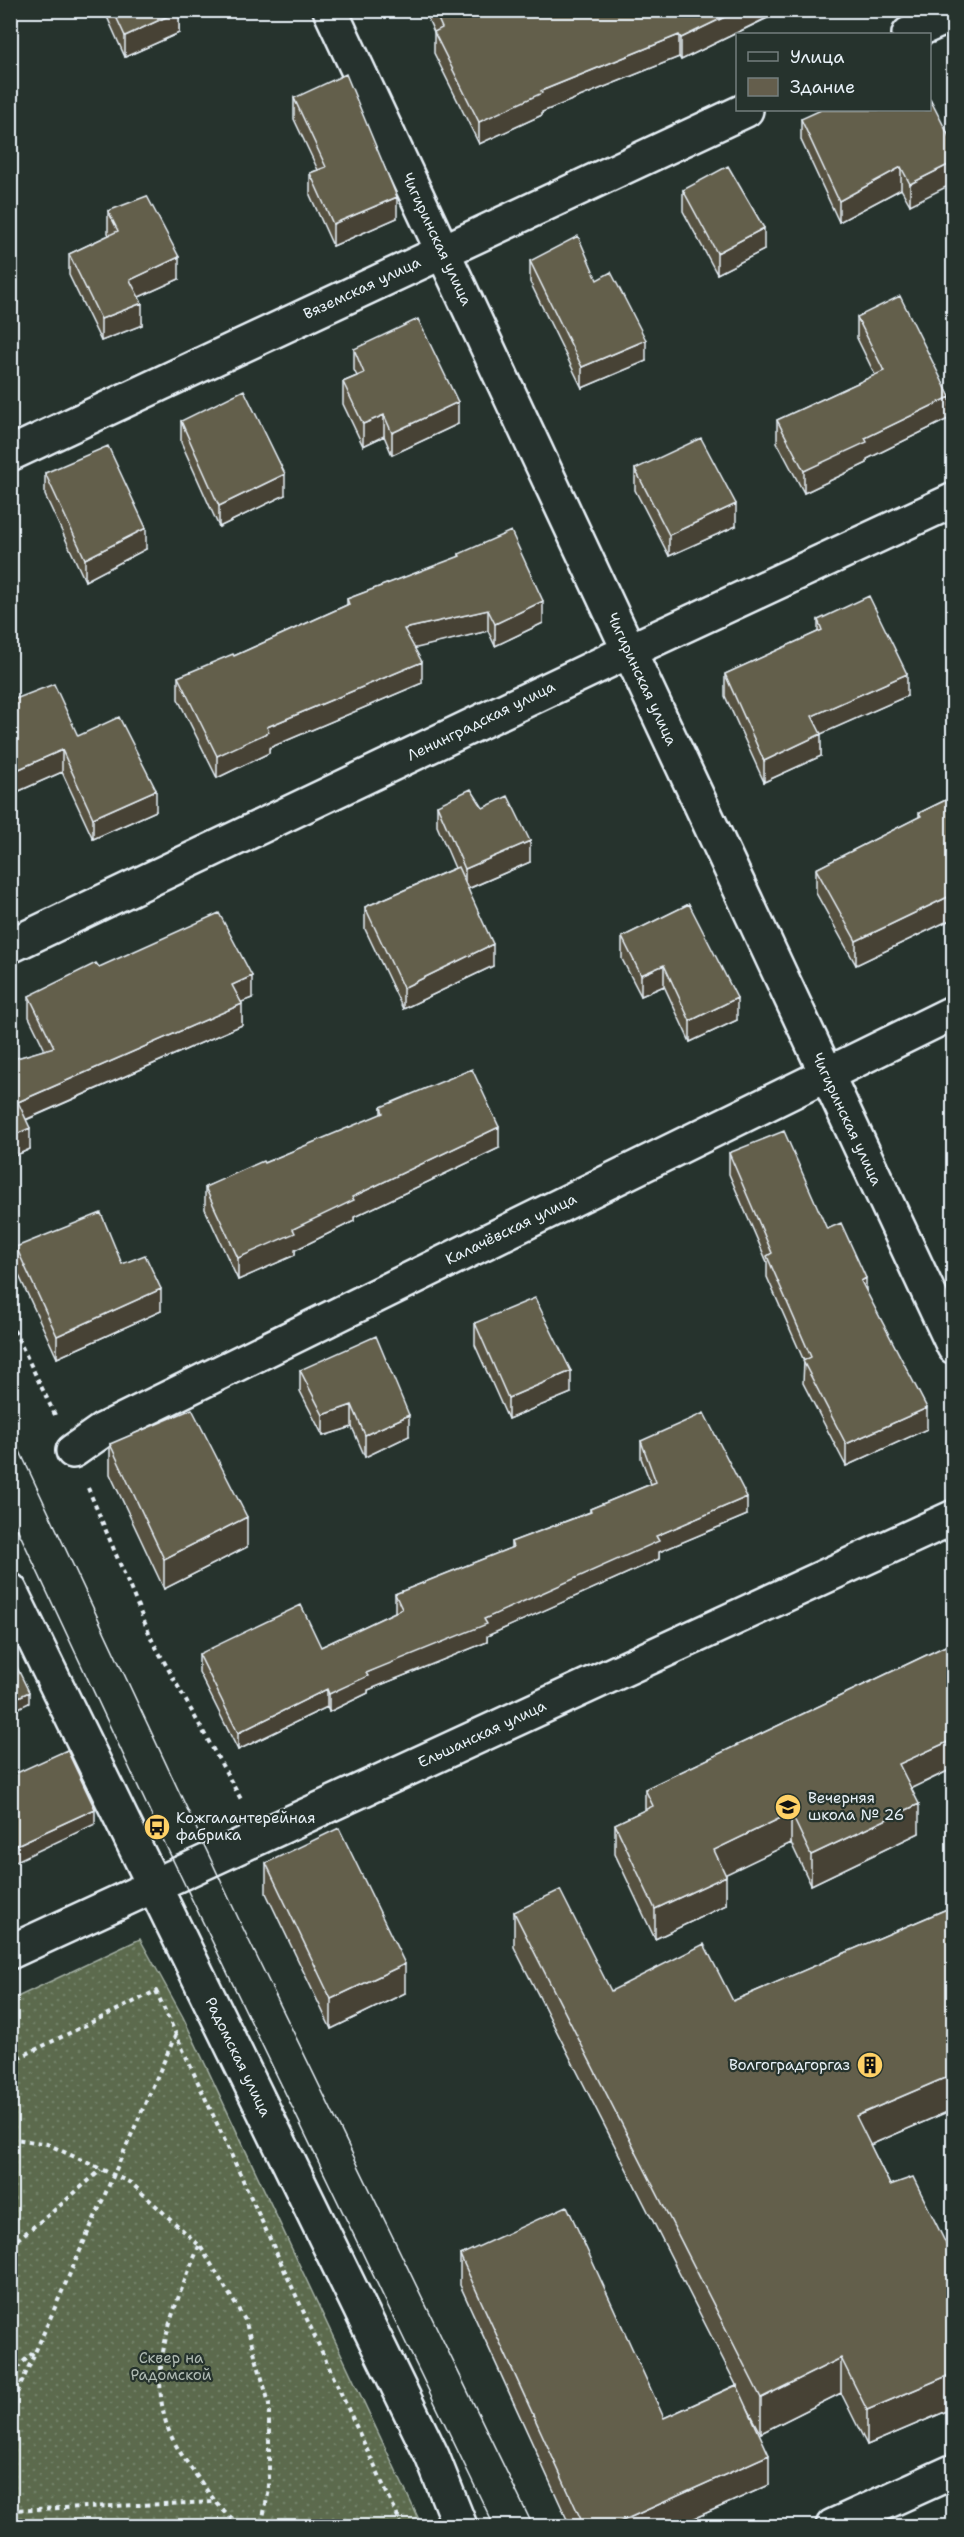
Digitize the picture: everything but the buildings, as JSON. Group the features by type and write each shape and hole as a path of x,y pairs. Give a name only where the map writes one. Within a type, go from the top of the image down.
{"street":[{"name":"Чигиринская улица","path":"330,10 954,1347"},
{"path":"911,33 954,14"},
{"name":"Вяземская улица","path":"10,454 442,250 744,111"},
{"name":"Ленинградская улица","path":"10,946 629,651 954,500"},
{"name":"Калачёвская улица","path":"73,1451 103,1430 954,1012"},
{"name":"Ельшанская улица","path":"10,1952 954,1517"},
{"name":"Радомская улица","path":"10,1590 432,2456 460,2526"},
{"path":"833,2526 954,2471"}],"path":[{"path":"10,1322 73,1451 152,1640 261,1836"},
{"path":"10,2062 156,1991 402,2526"},
{"path":"10,2409 176,2033"},
{"path":"10,2138 47,2144 131,2183 200,2246 246,2320 269,2403 269,2490 261,2526"},
{"path":"10,2245 101,2170"},
{"path":"200,2246 180,2292 167,2332 160,2377 165,2420 184,2459 216,2502 242,2526"},
{"path":"10,2374 38,2347"},
{"path":"10,2510 216,2502"}],"green space":[{"name":"Сквер на Радомской","path":"140,1939 183,2017 422,2526 11,2526 11,2000"}],"tram line":[{"path":"10,1430 241,1924 533,2526"},
{"path":"10,1513 157,1827 494,2526"}],"place":[{"name":"Вечерняя школа № 26","path":"788,1807"},
{"name":"Кожгалантерейная фабрика","path":"157,1827"},
{"name":"Волгоградгоргаз","path":"870,2065"}]}
